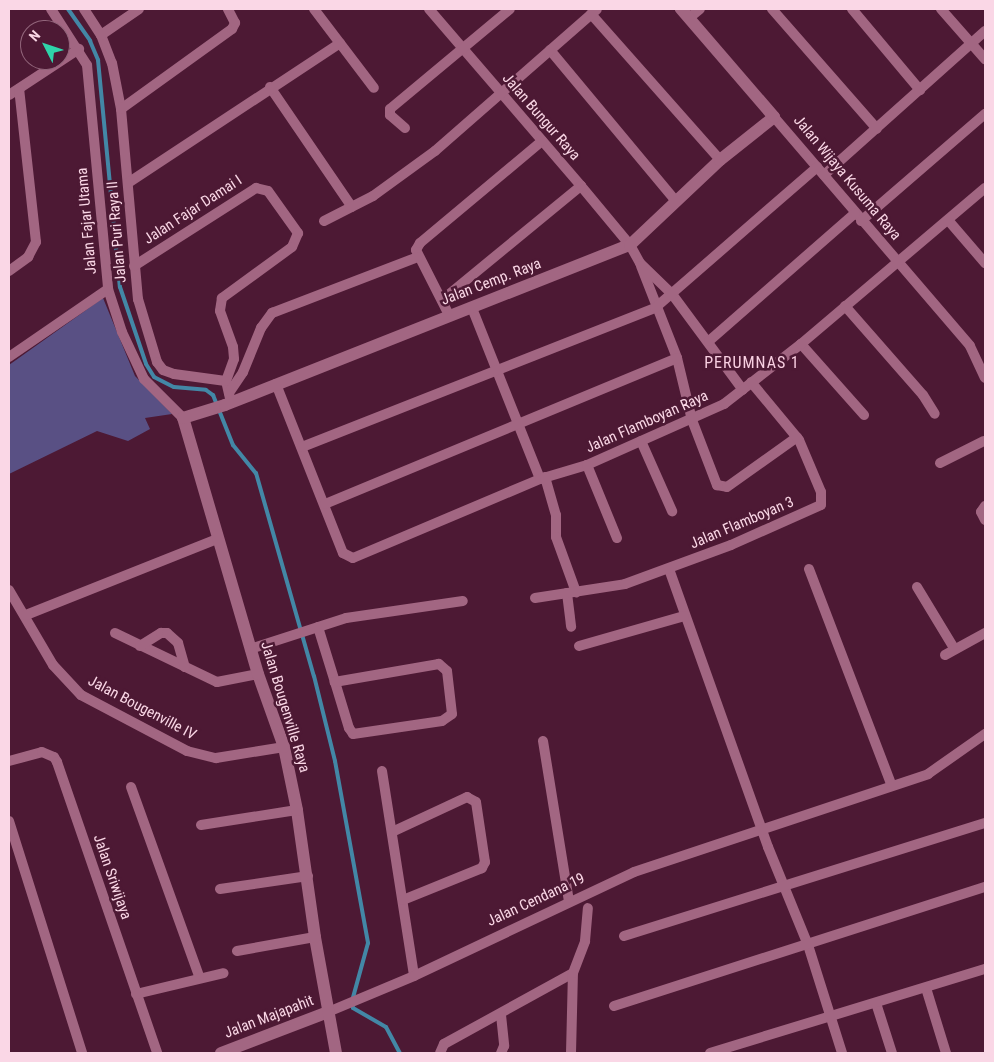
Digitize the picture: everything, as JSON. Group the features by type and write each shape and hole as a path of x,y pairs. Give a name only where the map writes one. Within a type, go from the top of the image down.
{"street":[{"name":"Jalan Fajar Utama","path":"51,9 79,49 88,71 108,289 130,354 144,379 183,418"},
{"name":"Jalan Puri Raya II","path":"84,9 101,35 112,63 121,109 138,299 157,362 163,370 226,381"},
{"path":"101,35 139,9"},
{"path":"121,109 232,29 235,23 228,9"},
{"path":"314,9 374,88"},
{"name":"Jalan Bungur Raya","path":"429,9 581,186 630,245 640,263"},
{"path":"405,128 390,115 390,109 510,9"},
{"path":"685,13 700,9"},
{"path":"772,9 877,129"},
{"path":"852,9 920,90"},
{"path":"941,9 985,59"},
{"path":"324,221 352,207 435,151 594,11 720,160"},
{"name":"Jalan Wijaya Kusuma Raya","path":"685,13 970,346 985,373"},
{"path":"824,175 985,31"},
{"path":"128,183 270,87 340,43"},
{"path":"9,96 79,49"},
{"path":"550,50 676,200"},
{"path":"270,87 352,207"},
{"path":"9,271 28,257 36,242 19,89"},
{"path":"709,341 985,114"},
{"name":"Jalan Cemp. Raya","path":"183,418 208,411 229,400 276,384 630,245 720,160 774,117"},
{"path":"449,315 416,250 420,243 542,141"},
{"path":"302,447 655,308 817,167"},
{"path":"442,300 581,186"},
{"name":"Jalan Fajar Damai I","path":"134,266 256,188 268,191 298,233 292,247 222,298 220,311 234,347 234,359 226,381"},
{"name":"Jalan Flamboyan Raya","path":"325,504 346,557 353,558 543,478 587,465 692,420 742,390 801,344 985,188"},
{"path":"948,220 985,263"},
{"path":"229,400 261,328 272,313 418,257"},
{"path":"640,263 672,294 709,341 742,390"},
{"path":"640,263 655,308 677,358 692,420 714,481 719,487 727,487 796,437"},
{"path":"9,358 108,289"},
{"path":"845,306 923,395 935,414"},
{"path":"472,308 543,478 556,515 556,537 572,593 571,628"},
{"path":"801,344 864,414"},
{"path":"276,384 325,504 677,358"},
{"path":"226,381 229,400"},
{"name":"Jalan Flamboyan 3","path":"535,598 625,584 669,569 821,505 821,492 796,437 751,382"},
{"name":"Jalan Bougenville Raya","path":"183,418 250,649 284,747 308,876 314,938 336,1053"},
{"path":"641,441 672,511"},
{"path":"940,463 985,444"},
{"path":"587,465 617,538"},
{"path":"985,506 981,512 985,520"},
{"path":"26,615 217,539"},
{"path":"669,569 684,616 768,847 808,945 842,1053"},
{"path":"809,569 892,786"},
{"path":"917,587 954,648"},
{"name":"Jalan Bougenville IV","path":"9,590 26,615 53,665 81,695 187,751 216,758 284,747"},
{"path":"250,649 346,618 463,601"},
{"path":"579,646 684,616"},
{"path":"314,629 353,734 442,721 452,714 447,671 439,664 335,682"},
{"path":"115,632 140,646 217,682 258,674"},
{"path":"140,646 161,633 167,633 178,643 185,667"},
{"path":"945,655 954,648 985,633"},
{"name":"Jalan Cendana 19","path":"328,1012 414,976 569,901 634,872 761,827 892,786 936,770 985,734"},
{"path":"543,741 569,901"},
{"name":"Jalan Sriwijaya","path":"9,761 42,752 54,757 57,762 157,1053"},
{"path":"382,771 414,976"},
{"path":"132,787 199,976"},
{"path":"392,832 468,797 476,802 485,862 482,868 403,900"},
{"path":"202,825 297,810"},
{"path":"9,821 82,1053"},
{"path":"624,936 985,823"},
{"path":"220,889 308,876"},
{"path":"614,1006 985,887"},
{"path":"571,1053 573,974 585,941 588,908"},
{"path":"237,951 314,938"},
{"path":"710,1053 985,969"},
{"path":"136,994 199,976 224,973"},
{"path":"440,1053 444,1044 573,974"},
{"path":"926,988 946,1053"},
{"path":"876,1003 892,1053"},
{"name":"Jalan Majapahit","path":"220,1053 328,1012"},
{"path":"501,1014 504,1046 501,1053"}],"shaded area":[{"path":"103,298 135,376 172,414 145,418 150,429 128,441 97,431 9,474 9,365"}],"waterway":[{"path":"68,9 90,41 98,60 120,287 146,364 154,377 174,387 206,390 213,395 233,445 256,473 314,676 335,761 368,943 352,1001 353,1008 386,1027 400,1053"}],"district":[{"name":"PERUMNAS 1","path":"752,363"}]}
